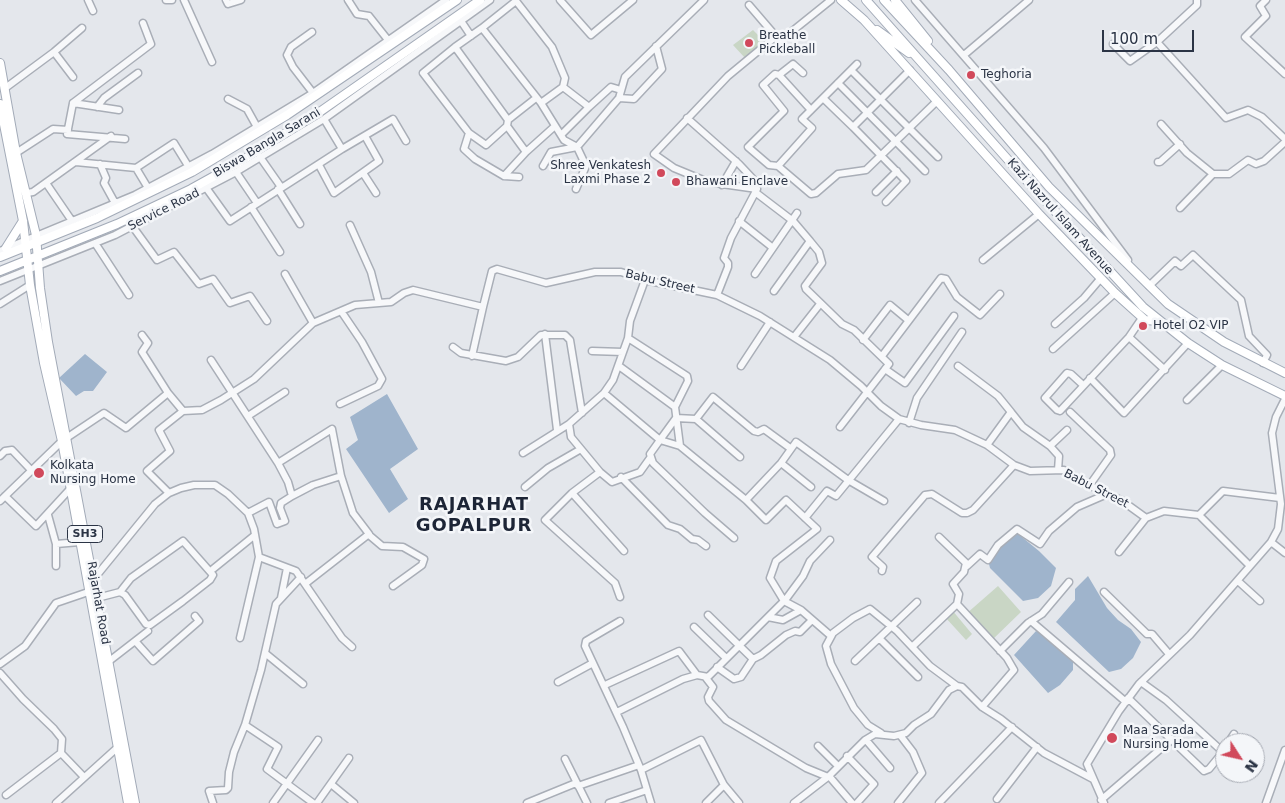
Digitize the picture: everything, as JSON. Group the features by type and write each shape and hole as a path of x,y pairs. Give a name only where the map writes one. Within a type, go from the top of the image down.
{"main road":[{"name":"Biswa Bangla Sarani","path":"26,243 98,218 190,169 276,119 457,0"},
{"name":"Biswa Bangla Sarani","path":"28,260 117,224 191,189 324,115 480,0"},
{"path":"842,0 864,20 1039,214 1100,278 1142,318 1151,322 1159,322"},
{"name":"Kazi Nazrul Islam Avenue","path":"866,0 1143,307 1159,322 1188,343 1222,364 1285,397"},
{"path":"884,0 949,70 1062,201 1146,283 1176,310 1198,326 1263,363 1285,373"},
{"path":"896,1 949,70"},
{"path":"864,20 920,62"},
{"name":"SH3","path":"0,63 16,153 27,193 38,256"},
{"name":"SH3","path":"0,104 1,117 23,221 28,269"},
{"path":"1053,209 1062,201"},
{"path":"3,250 23,221"},
{"path":"0,257 26,243"},
{"name":"Rajarhat Road","path":"38,256 48,342 70,489 80,542 94,593 135,803"},
{"path":"0,271 28,260"},
{"name":"Rajarhat Road","path":"28,269 52,406 64,440 93,580 128,803"}],"street":[{"path":"88,0 92,11"},
{"path":"166,0 172,0"},
{"path":"184,0 212,62"},
{"path":"226,0 228,4 241,0"},
{"path":"348,0 357,14 369,16 388,40"},
{"path":"36,239 190,169 258,127 276,119 446,0"},
{"name":"Service Road","path":"0,281 94,244 236,172 324,115 490,0"},
{"path":"560,0 590,35 633,0"},
{"path":"564,6 571,0"},
{"path":"544,166 551,152 577,146 619,98 624,76 704,0"},
{"path":"780,41 831,0"},
{"path":"915,0 1044,148 1146,283 1175,261 1181,266 1193,254 1241,300 1248,336 1267,355 1263,363"},
{"path":"964,55 1028,0"},
{"path":"1113,44 1130,61 1157,42 1197,5 1197,0"},
{"path":"1266,0 1260,6 1266,16 1245,38 1285,74"},
{"path":"516,1 552,48 566,78 563,87 538,100 508,123 486,145 469,133 423,73 482,28 516,1"},
{"path":"749,5 780,41"},
{"path":"460,21 470,36"},
{"path":"125,139 111,136 67,134 73,104 151,44 143,23"},
{"path":"4,89 54,52 82,28"},
{"path":"482,28 538,100 564,140 577,146 586,166 576,189"},
{"path":"312,32 292,47 287,55 293,67 312,93"},
{"path":"780,41 774,38 728,76 654,154 674,168 708,182 756,190 793,221 819,252 822,263 805,286 820,304 842,324 849,326 889,364 840,427"},
{"path":"1157,42 1226,118 1248,110 1262,118 1285,140 1264,161 1256,164 1248,160 1229,174 1214,174 1187,153 1161,124"},
{"path":"619,98 634,99 662,69 656,46"},
{"path":"455,47 526,152"},
{"path":"54,52 73,77"},
{"path":"803,73 792,64 779,75 775,74 763,85 784,111 748,147 769,165 778,166 811,194 816,193 838,174 866,170 937,101"},
{"path":"778,166 812,128 802,119 857,64"},
{"path":"851,70 938,157"},
{"path":"853,127 910,70"},
{"path":"97,107 104,98 138,73"},
{"path":"779,75 811,110"},
{"path":"838,83 894,142 925,171"},
{"path":"563,87 589,107"},
{"path":"561,134 611,87 621,90"},
{"path":"228,98 247,108 258,127"},
{"path":"823,98 906,182 886,202"},
{"path":"73,104 120,110"},
{"path":"324,115 342,149"},
{"path":"687,118 754,180 756,190 739,221 724,258 728,263 728,268 717,295"},
{"path":"207,188 230,221 279,188 393,119 406,141"},
{"path":"504,176 526,152 555,126"},
{"path":"16,153 53,129 68,130"},
{"path":"469,133 464,149 475,159 504,176 519,177"},
{"path":"27,193 33,192 111,136"},
{"path":"319,164 334,192 379,161 365,136"},
{"path":"76,162 136,168 174,143 190,169"},
{"path":"1158,162 1180,144"},
{"path":"260,157 300,224"},
{"path":"722,185 736,162"},
{"path":"100,164 106,178 104,183 116,203"},
{"path":"136,168 148,188"},
{"path":"876,192 897,171"},
{"path":"236,172 257,203"},
{"path":"363,173 376,193"},
{"path":"1180,208 1214,174"},
{"path":"46,183 72,221"},
{"path":"251,207 280,252"},
{"path":"755,274 797,213"},
{"path":"983,260 1039,214"},
{"path":"739,221 773,248"},
{"path":"132,226 158,260 174,252 199,284 213,279 230,303 250,296 267,321"},
{"path":"350,226 371,272 379,303"},
{"path":"774,291 810,241"},
{"path":"3,250 26,243"},
{"path":"94,244 129,295"},
{"name":"Babu Street","path":"483,307 494,269 546,283 595,272 621,272 645,280 717,295 770,322 830,360 900,419 909,423 955,430 987,445 1014,465 1030,471 1064,470 1089,486 1121,500 1146,518"},
{"path":"285,274 313,323"},
{"path":"882,356 941,278 946,279 957,296 980,314 1000,294"},
{"path":"1055,324 1084,298 1100,278"},
{"path":"523,453 569,424 604,393 619,366 628,338 630,321 645,280"},
{"path":"0,304 30,285"},
{"path":"169,493 147,471 170,451 159,430 183,411 202,410 254,379 313,323 355,306 392,302 404,293 413,290 483,307 472,356"},
{"path":"1053,349 1115,293"},
{"path":"794,337 820,304"},
{"path":"863,340 890,305 908,320"},
{"path":"340,404 378,386 382,379 362,342 341,311"},
{"path":"886,369 905,383 954,316"},
{"path":"1083,385 1071,374 1067,373 1045,398 1057,410 1060,410 1129,337 1142,318"},
{"path":"741,366 770,322"},
{"path":"909,423 917,398 962,332"},
{"path":"545,334 557,430"},
{"path":"453,347 461,353 472,356 506,361 513,360 535,339 545,334 560,334 570,340 582,413"},
{"path":"142,335 148,343 142,352 168,393 183,411"},
{"path":"1129,337 1165,370"},
{"path":"628,338 687,376 688,381 675,407 680,446"},
{"path":"1090,378 1124,413 1188,343"},
{"path":"592,352 623,352"},
{"path":"211,360 220,378 233,393 278,463 288,482 292,496"},
{"path":"1187,400 1222,364"},
{"path":"619,366 675,407"},
{"path":"958,366 998,396 1024,427 1050,446 1059,456 1058,470"},
{"path":"248,416 284,392"},
{"path":"70,489 36,526 2,499 64,440 104,413 126,428 168,393"},
{"path":"604,393 660,440 680,446 746,500 766,520 786,500 817,529 776,561 770,578 784,601 800,610 831,636"},
{"path":"696,419 713,397 754,431 764,430 790,448"},
{"path":"1172,739 1103,801 1086,764 1127,700 1141,682 1190,635 1238,581 1271,542 1278,529 1282,513 1272,433 1276,416 1285,397"},
{"path":"987,445 1011,412"},
{"path":"1070,412 1110,450 1110,455 1089,486"},
{"path":"569,424 571,436 600,472 612,482 640,472 650,458 650,454 676,418"},
{"path":"676,418 696,419 740,457"},
{"path":"805,518 827,491 836,496 900,419"},
{"path":"278,463 332,429 341,476 354,513 370,535 382,546 403,547 424,559 422,565 393,586"},
{"path":"1050,446 1067,430"},
{"path":"746,500 781,463 796,442 848,480 884,500"},
{"path":"525,486 548,468 582,449"},
{"path":"0,456 5,451 12,450 31,470"},
{"path":"650,458 705,513 734,538"},
{"path":"781,463 811,487"},
{"path":"882,571 883,567 872,557 925,496 932,494 962,513 967,513 973,510 1014,465"},
{"path":"600,472 572,493 545,520 615,583 620,597"},
{"path":"248,513 269,502 277,524 285,521 280,508 281,504 313,485 341,476"},
{"path":"622,477 668,526 680,529 692,539 698,540 706,546"},
{"path":"93,580 155,504 169,493 194,485 215,486 228,494 248,513 259,557 240,638"},
{"path":"1199,515 1223,491 1280,498"},
{"path":"572,493 624,551"},
{"path":"912,647 956,604 959,594 953,584 967,566 980,554 988,560 998,545 1017,529 1040,544 1049,530 1077,507 1107,494"},
{"path":"1119,552 1146,518 1164,511 1199,515 1250,566"},
{"path":"48,515 56,544 56,566"},
{"path":"213,569 255,535"},
{"path":"305,584 349,548 370,535"},
{"path":"939,536 965,561 967,566"},
{"path":"706,678 784,601 803,576 810,561 830,540"},
{"path":"0,664 25,646 56,603 94,593 120,592 131,578 182,541 213,575 210,580 190,596 150,624 146,624 120,592"},
{"path":"56,544 80,542"},
{"path":"1271,542 1285,553"},
{"path":"259,557 277,566 296,572 342,638 352,647"},
{"path":"281,599 287,568"},
{"path":"212,803 209,791 226,790 228,788 229,772 234,752 245,725 265,653 274,611 281,599 301,578"},
{"path":"1238,581 1260,601"},
{"path":"1000,651 1031,620 1042,614 1069,582"},
{"path":"1104,592 1147,634 1152,634 1169,654"},
{"path":"855,661 892,628 917,602"},
{"path":"956,604 1000,651 1014,670 982,707"},
{"path":"882,734 868,725 854,708 841,687 826,646 831,636 853,618 870,609 930,666 957,686 962,687 982,707 1037,747 1093,779"},
{"path":"768,617 783,620 800,610"},
{"path":"708,615 753,659"},
{"path":"136,642 153,661 198,620 195,616"},
{"path":"717,667 734,679 741,677 753,659 786,635 800,632 812,620"},
{"path":"1031,620 1172,739 1204,771 1209,769 1215,761"},
{"path":"620,621 585,643 593,663 606,685 640,767 651,803"},
{"path":"694,627 726,658"},
{"path":"108,662 148,631"},
{"path":"880,639 918,677"},
{"path":"606,685 679,651 697,675"},
{"path":"265,653 303,684"},
{"path":"558,682 593,663"},
{"path":"0,672 22,699 62,739 61,753 84,777"},
{"path":"617,712 683,679 697,675 706,678 713,687 708,697 709,700 726,720 806,768 829,777 852,803"},
{"path":"1141,682 1166,700 1215,742"},
{"path":"794,803 829,777 847,756 866,740 875,734 900,735 906,733 914,725 931,714 950,690 957,686"},
{"path":"245,725 278,747 267,769 313,803"},
{"path":"939,803 1012,727"},
{"path":"898,803 922,773 916,764 913,752 900,735"},
{"path":"272,803 318,740"},
{"path":"527,803 577,784 640,767 702,740 724,785 739,803"},
{"path":"866,740 890,768"},
{"path":"818,746 838,766"},
{"path":"56,803 118,747"},
{"path":"997,799 1037,747"},
{"path":"1266,803 1285,750"},
{"path":"6,795 61,753"},
{"path":"847,756 874,784 858,803"},
{"path":"317,803 349,758"},
{"path":"565,759 588,803"},
{"path":"331,784 354,803"},
{"path":"706,803 724,785"},
{"path":"609,803 647,790"}],"green space":[{"name":"Breathe Pickleball","path":"753,30 765,42 745,58 733,45"},
{"path":"998,586 1021,612 991,641 966,614"},
{"path":"952,610 972,634 966,640 945,617"}],"water":[{"path":"85,354 107,372 93,391 84,391 76,396 59,378"},
{"path":"387,394 418,449 390,469 408,499 389,513 346,449 358,440 350,417"},
{"path":"1017,533 1056,568 1051,586 1038,598 1023,601 990,568 989,564 999,548"},
{"path":"1088,576 1107,608 1118,620 1131,629 1141,642 1133,658 1121,669 1109,672 1056,622 1075,600 1075,589"},
{"path":"1036,631 1041,633 1073,662 1073,670 1060,685 1048,693 1014,655"}],"place":[{"name":"Breathe Pickleball","path":"749,43"},
{"name":"Teghoria","path":"971,75"},
{"name":"Shree Venkatesh Laxmi Phase 2","path":"661,173"},
{"name":"Bhawani Enclave","path":"676,182"},
{"name":"Hotel O2 VIP","path":"1143,326"},
{"name":"Kolkata Nursing Home","path":"39,473"},
{"name":"Maa Sarada Nursing Home","path":"1112,738"}],"district":[{"name":"RAJARHAT GOPALPUR","path":"474,515"}]}
